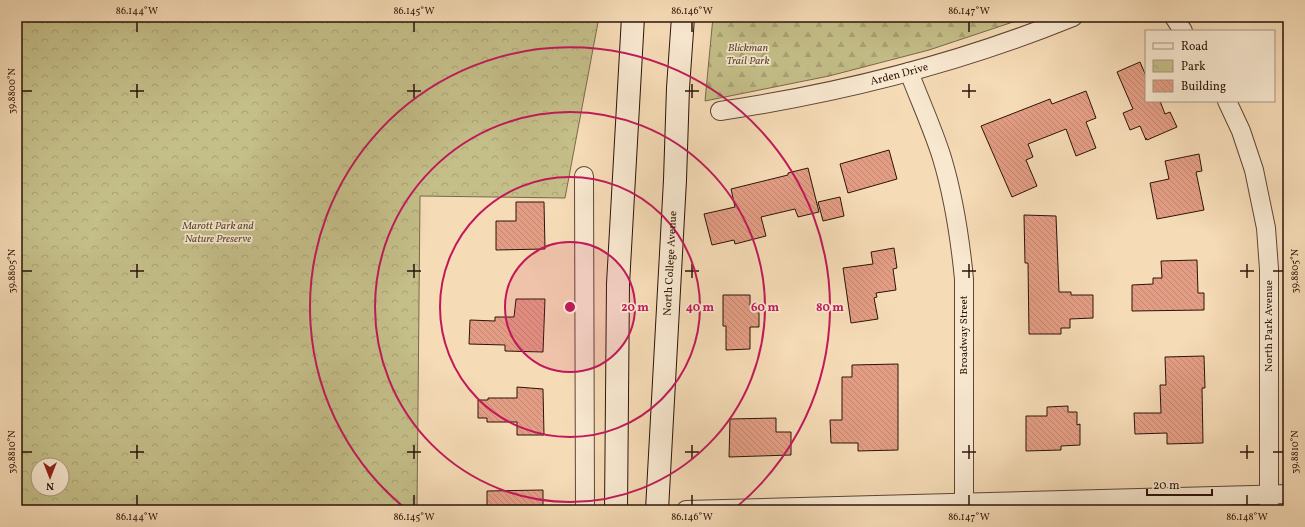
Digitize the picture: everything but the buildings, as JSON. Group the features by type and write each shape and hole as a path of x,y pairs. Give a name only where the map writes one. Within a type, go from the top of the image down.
{"main road":[{"path":"616,510 618,284 627,96 633,17"},
{"name":"North College Avenue","path":"657,510 675,180 678,88 683,17"}],"street":[{"name":"Arden Drive","path":"720,111 798,99 909,72 1004,42 1073,17"},
{"path":"1174,17 1182,30"},
{"name":"Broadway Street","path":"909,72 941,157 952,198 961,250 964,279 964,506"},
{"name":"North Park Avenue","path":"1227,102 1241,131 1254,170 1266,228 1269,269 1269,502"},
{"path":"584,176 585,510"},
{"path":"686,510 1269,502 1288,494"}],"green space":[{"name":"Marott Park and Nature Preserve","path":"17,17 599,17 565,198 420,196 417,510 17,510"},
{"name":"Blickman Trail Park","path":"713,17 1028,17 929,50 829,76 705,101"}]}
